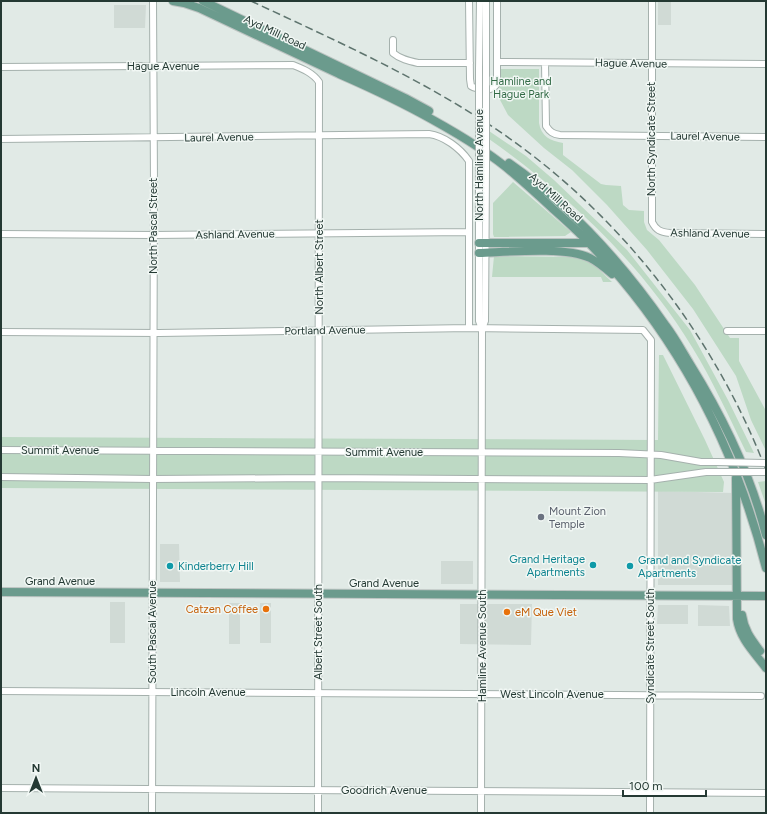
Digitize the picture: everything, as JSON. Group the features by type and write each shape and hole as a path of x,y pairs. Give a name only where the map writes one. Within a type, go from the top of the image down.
{"main road":[{"name":"Ayd Mill Road","path":"173,1 199,8 387,96 434,120 512,172 595,245 618,262 667,326 708,393 736,448 766,535"},
{"name":"Ayd Mill Road","path":"203,1 405,98 447,122 521,172 584,226 595,245 643,305 672,347 697,388 720,432 736,471 756,528 766,568"},
{"path":"482,243 595,245"},
{"path":"483,253 582,250 595,245"},
{"path":"556,251 581,255 596,262 604,267 643,305"},
{"path":"736,471 737,619 740,632 744,640 766,668"},
{"name":"Grand Avenue","path":"1,592 766,596"},
{"path":"738,596 743,625 766,660"}],"street":[{"name":"North Pascal Street","path":"152,450 153,1"},
{"path":"469,1 471,86 475,89 492,89 496,85 497,1"},
{"name":"North Hamline Avenue","path":"480,1 479,169 483,253 479,321 482,329 482,479"},
{"name":"North Hamline Avenue","path":"482,243 486,169 486,1"},
{"name":"North Syndicate Street","path":"652,1 651,213 652,222 655,228"},
{"path":"393,40 393,53 397,57 410,62 470,63"},
{"name":"Hague Avenue","path":"497,62 766,64"},
{"name":"Laurel Avenue","path":"546,63 546,126 553,134 766,137"},
{"name":"Hague Avenue","path":"1,68 293,65 311,73 319,82"},
{"name":"North Albert Street","path":"318,451 319,82"},
{"name":"North Hamline Avenue","path":"437,135 466,156 470,161 469,328"},
{"name":"Laurel Avenue","path":"1,139 437,135"},
{"name":"Ashland Avenue","path":"655,228 661,232 670,234 766,234"},
{"name":"Ashland Avenue","path":"1,234 153,235 469,232"},
{"name":"Portland Avenue","path":"1,332 153,333 469,328 643,330 651,340 652,346 651,454"},
{"path":"727,331 766,331"},
{"name":"Summit Avenue","path":"1,450 651,454 701,462 766,463"},
{"name":"South Pascal Avenue","path":"152,450 152,813"},
{"name":"Albert Street South","path":"318,451 318,813"},
{"name":"Syndicate Street South","path":"650,813 651,454"},
{"path":"1,476 152,479 318,478 650,480 706,472 766,472"},
{"name":"Hamline Avenue South","path":"482,479 482,813"},
{"name":"Lincoln Avenue","path":"1,691 318,693"},
{"name":"West Lincoln Avenue","path":"318,693 650,694 761,696"},
{"name":"Goodrich Avenue","path":"1,788 766,793"}],"shaded area":[{"path":"658,1 671,1 671,25 658,25"},
{"path":"114,5 146,5 145,28 114,28"},
{"path":"658,491 733,493 732,585 658,585"},
{"path":"160,544 179,544 180,582 160,582"},
{"path":"441,561 473,561 473,584 441,584"},
{"path":"110,602 125,602 125,643 110,643"},
{"path":"229,603 240,603 240,644 229,644"},
{"path":"260,603 271,603 271,643 260,643"},
{"path":"460,604 532,604 531,645 460,644"},
{"path":"658,605 688,605 688,624 657,624"},
{"path":"698,605 729,606 730,626 698,626"}],"green space":[{"name":"Hamline and Hague Park","path":"500,69 539,69 539,123 544,135 554,141 563,143 563,155 601,184 621,186 623,205 629,210 644,211 644,222 647,230 659,240 695,285 730,338 739,338 739,361 766,411 766,451 751,420 736,376 693,309 647,250 607,205 572,170 544,148 508,115 499,98"},
{"path":"489,131 526,156 554,180 627,250 690,330 728,400 754,453 746,452 700,360 672,316 650,287 626,259 575,208 519,161 489,139"},
{"path":"513,182 571,232 565,236 494,237 493,203"},
{"path":"494,256 574,257 591,262 612,282 603,282 601,277 492,277"},
{"path":"659,355 663,355 705,440 724,482 723,492 1,488 1,437 658,440"},
{"path":"766,481 766,505 758,482"}],"railway":[{"path":"251,1 398,71 454,103 482,120 529,153 573,189 614,229 652,272 686,319 717,367 744,418 766,470"}],"place":[{"name":"Mount Zion Temple","path":"541,517"},
{"name":"Grand Heritage Apartments","path":"593,565"},
{"name":"Kinderberry Hill","path":"170,566"},
{"name":"Grand and Syndicate Apartments","path":"630,566"},
{"name":"Catzen Coffee","path":"266,609"},
{"name":"eM Que Viet","path":"507,612"}]}
